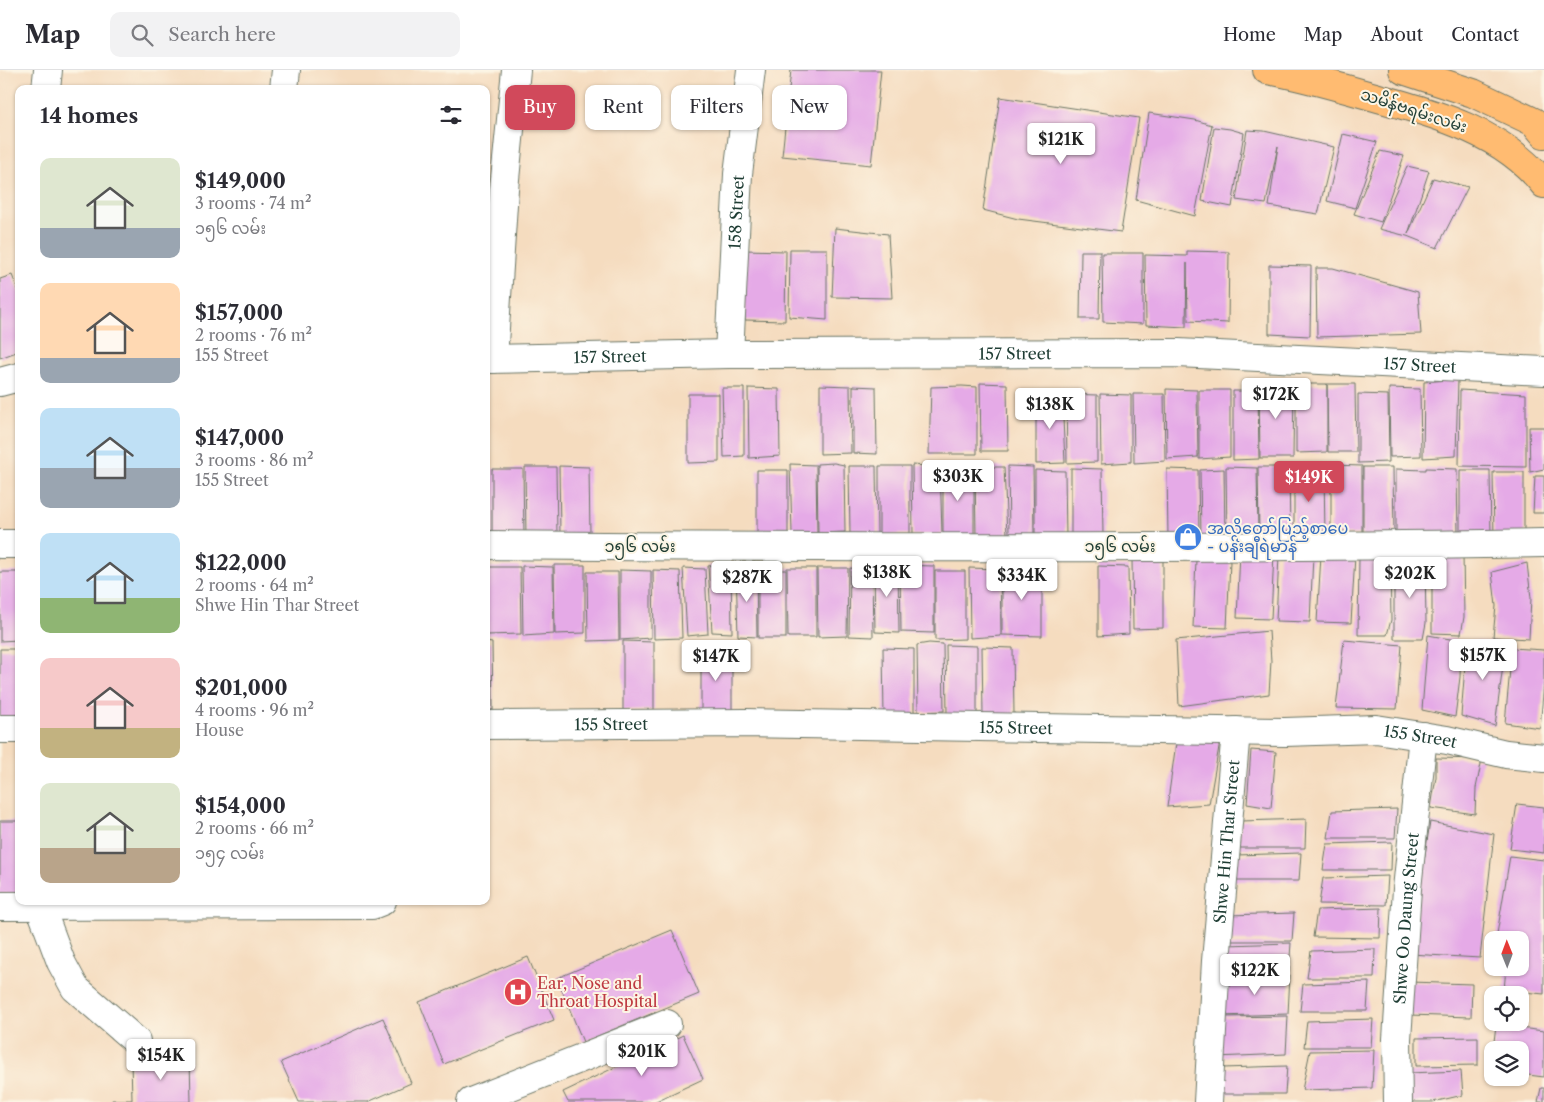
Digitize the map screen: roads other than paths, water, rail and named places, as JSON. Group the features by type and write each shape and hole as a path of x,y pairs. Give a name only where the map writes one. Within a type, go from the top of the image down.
{"main road":[{"name":"သမိန်ဗရမ်းလမ်း","path":"1267,70 1301,76 1373,96 1470,128 1512,152 1544,184"},
{"name":"သမိန်ဗရမ်းလမ်း","path":"1403,70 1473,93 1541,125"}],"street":[{"path":"46,85 48,70"},
{"path":"284,85 286,70"},
{"path":"490,359 516,70"},
{"name":"158 Street","path":"729,354 738,174 751,70"},
{"name":"157 Street","path":"490,359 729,354 1178,353 1544,371"},
{"path":"0,382 15,378"},
{"name":"၁၅၆ လမ်း","path":"490,545 741,547 1544,543"},
{"path":"0,544 15,544"},
{"name":"155 Street","path":"490,725 745,723 1236,731 1376,729 1423,736 1506,754 1544,758"},
{"path":"0,729 15,729"},
{"name":"Shwe Hin Thar Street","path":"1208,1102 1216,961 1236,731"},
{"name":"Shwe Oo Daung Street","path":"1398,1102 1397,1038 1407,889 1423,736"},
{"path":"0,906 206,905"},
{"path":"40,906 61,962 75,988 136,1041"},
{"path":"471,1102 667,1024"}],"place":[{"name":"အလိုတော်ပြည့်စာပေ - ပန်းချီရဲမာန်","path":"1188,537"},
{"name":"Ear, Nose and Throat Hospital","path":"518,992"}]}
